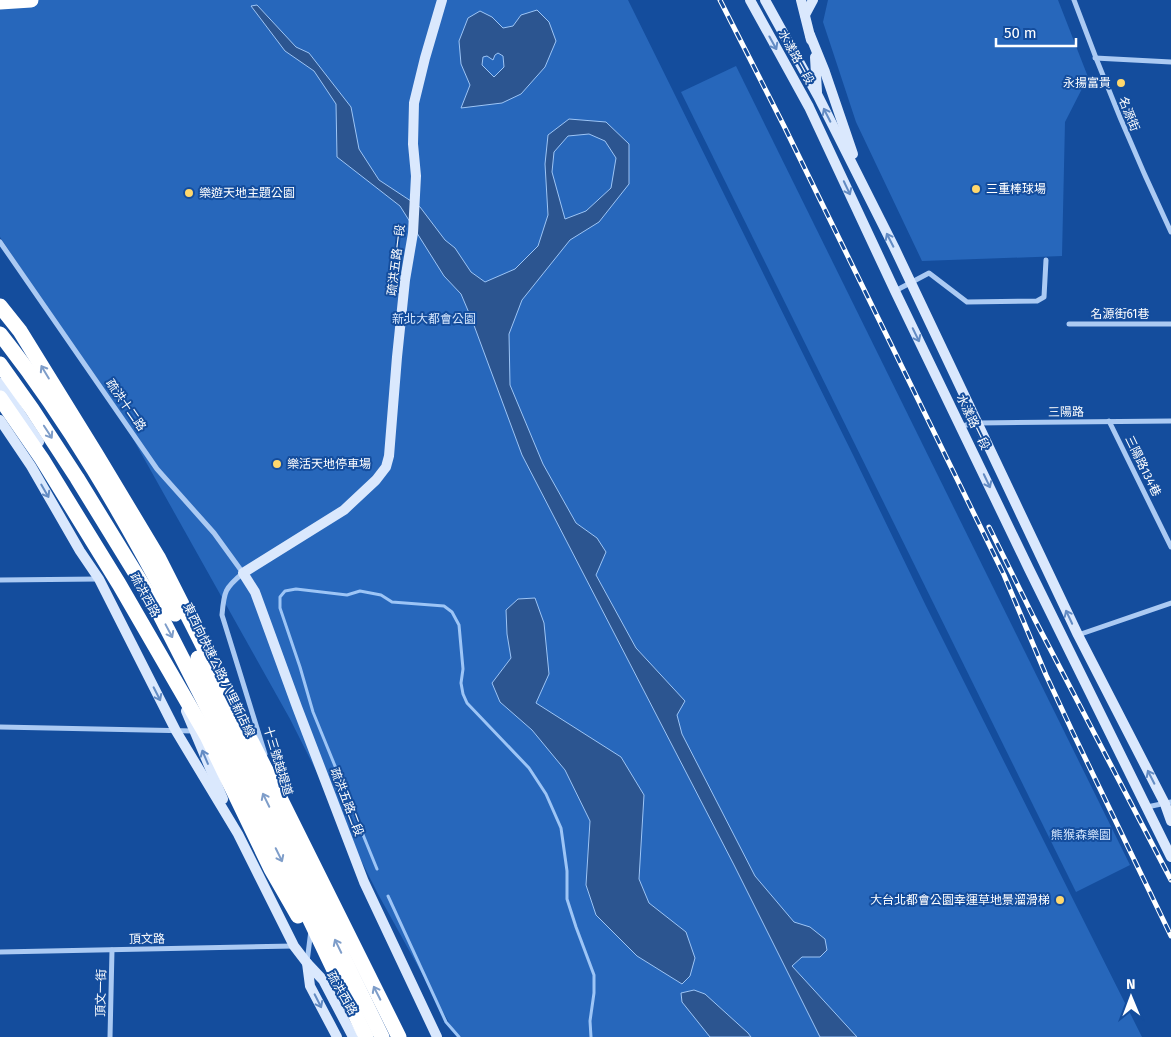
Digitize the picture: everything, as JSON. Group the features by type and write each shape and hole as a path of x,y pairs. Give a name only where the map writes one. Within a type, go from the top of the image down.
{"highway":[{"path":"0,2 31,0"},
{"path":"0,306 20,331 158,557 399,1037"},
{"name":"東西向快速公路 八里新店線","path":"0,334 46,395 136,542 203,668 382,1037"},
{"path":"0,344 57,426 125,530 159,577 180,601"},
{"path":"0,364 77,478 159,612 230,753 366,1037"},
{"path":"0,398 56,480 207,736 271,869 357,1018"}],"street":[{"name":"疏洪五路一段","path":"243,573 344,510 376,480 386,467 389,456 405,280 413,233 415,197 414,103 442,0"},
{"name":"水漾路一段","path":"750,0 809,107 895,291 1063,639 1171,857"},
{"name":"水漾路一段","path":"765,0 818,96 865,189 1078,634 1168,803 1171,821"},
{"path":"801,0 816,61 818,96 809,107"},
{"path":"805,16 813,0"},
{"name":"名源街","path":"1074,0 1095,58 1134,153 1171,232"},
{"path":"810,36 825,72 865,189"},
{"path":"1095,58 1171,62"},
{"name":"疏洪十二路","path":"0,242 157,469 214,533 243,573"},
{"path":"895,291 929,273 967,302 1037,301 1044,297 1046,260"},
{"name":"名源街61巷","path":"1069,324 1171,324"},
{"name":"疏洪西路","path":"0,383 72,494 154,637 238,834 294,946 323,980 353,1037"},
{"name":"疏洪西路","path":"0,420 31,466 80,551 99,579 176,731 238,834"},
{"name":"三陽路134巷","path":"1109,421 1171,547"},
{"name":"三陽路","path":"961,426 978,423 1171,421"},
{"name":"十三號越堤道","path":"243,573 229,586 224,597 222,615 313,907 307,963"},
{"name":"疏洪五路二段","path":"243,573 255,592 364,882 436,1037"},
{"path":"0,580 99,579"},
{"path":"1078,634 1171,603"},
{"path":"0,727 194,731"},
{"path":"1147,807 1168,803"},
{"name":"頂文路","path":"0,952 294,946"},
{"name":"頂文一街","path":"110,1037 112,950"},
{"name":"疏洪西路","path":"307,963 310,986 336,1037"}],"green space":[{"name":"新北大都會公園","path":"0,0 628,0 926,606 1142,1037 457,1037 378,894 290,719 123,421 0,237"},
{"name":"三重棒球場","path":"828,0 1058,0 1088,77 1065,122 1062,256 922,261 856,122 823,22"},
{"name":"熊猴森樂園","path":"736,66 1130,865 1076,892 681,92"}],"shaded area":[{"path":"257,5 296,47 309,53 351,107 359,149 379,180 420,207 445,240 455,248 471,272 485,282 515,269 538,246 548,215 545,164 548,135 569,119 606,122 629,144 629,184 599,222 570,240 522,300 509,334 510,385 543,464 576,523 597,538 606,552 596,575 636,648 685,701 677,715 682,734 755,876 794,922 810,927 825,939 827,950 820,957 802,957 792,966 857,1037 820,1037 734,865 522,455 461,294 444,276 400,206 337,157 336,104 314,71 285,51 251,6","holes":["589,134 605,141 616,158 611,188 586,211 565,219 552,172 554,152 568,136"]},
{"path":"537,10 549,22 556,41 545,67 521,94 502,103 461,108 470,85 461,64 459,41 468,18 480,11 492,17 503,28 513,26 521,15","holes":["498,53 503,56 504,67 494,77 482,65 483,57 487,56 493,60"]},
{"path":"535,598 544,623 549,674 536,703 621,757 644,795 639,879 649,903 686,932 695,958 690,976 682,984 637,956 596,915 586,885 590,821 565,770 532,730 500,702 492,683 511,658 506,610 518,599"},
{"path":"694,990 705,994 751,1037 710,1037 682,1002 681,993"}],"waterway":[{"path":"377,869 313,712 280,608 280,597 285,591 296,589 347,595 360,591 381,595 392,602 444,606 452,612 459,625 463,669 461,683 467,703 529,768 546,794 561,828 567,871 567,899 594,975 594,993 590,1021 591,1037"},
{"path":"388,896 446,1022 459,1037"}],"railway":[{"path":"720,0 784,126 1004,575 1046,675 1171,936"},
{"path":"989,527 1034,618 1171,880"}],"place":[{"name":"永揚富貴","path":"1121,83"},
{"name":"三重棒球場","path":"976,189"},
{"name":"樂遊天地主題公園","path":"189,193"},
{"name":"樂活天地停車場","path":"277,464"},
{"name":"大台北都會公園幸運草地景溜滑梯","path":"1060,900"}]}
